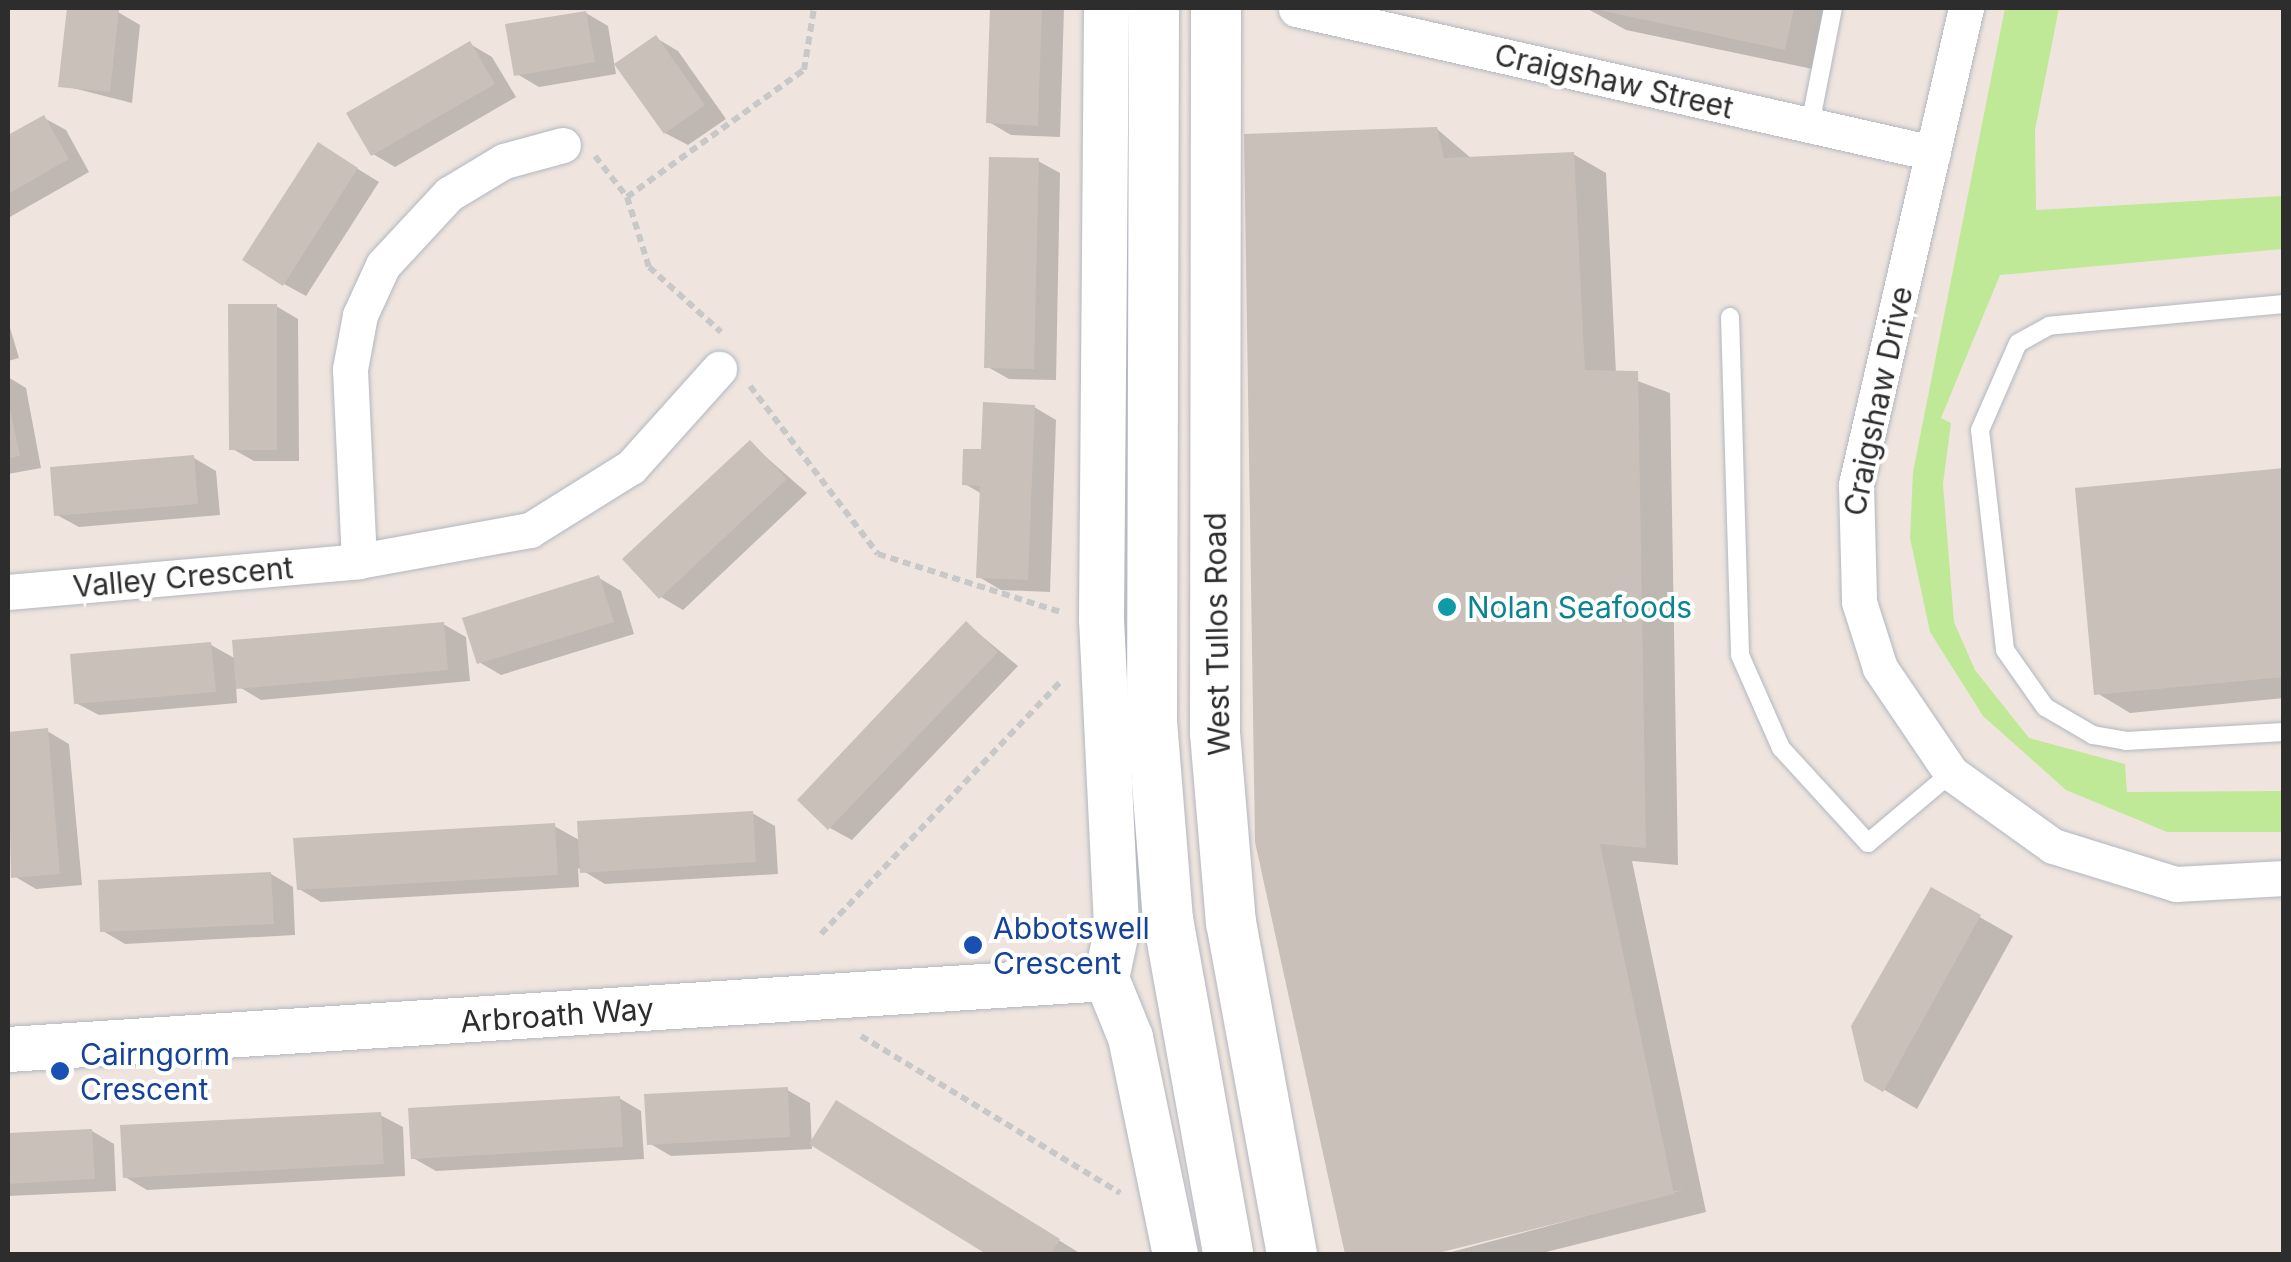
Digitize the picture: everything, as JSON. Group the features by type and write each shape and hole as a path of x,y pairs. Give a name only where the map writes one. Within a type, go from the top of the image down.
{"main road":[{"name":"West Tullos Road","path":"1154,8 1152,720 1168,919 1228,1254"},
{"name":"West Tullos Road","path":"1216,8 1215,733 1230,922 1292,1254"}],"street":[{"path":"1106,8 1101,629 1116,931 1106,978 1130,1037 1172,1239"},
{"name":"Craigshaw Drive","path":"1966,8 1850,538 1880,668 1951,773 2016,825 2091,863 2176,884 2284,878"},
{"name":"Craigshaw Street","path":"1296,9 1932,153"},
{"path":"359,561 350,369 360,315 383,265 449,194 504,161 563,145"},
{"name":"Valley Crescent","path":"8,592 359,561 530,530 631,468 728,358"},
{"name":"Arbroath Way","path":"8,1049 1106,978"}],"lane":[{"path":"1810,125 1833,8"},
{"path":"2284,304 2049,326 2018,343 1980,430 2005,650 2045,707 2093,735 2126,741 2284,732"},
{"path":"1730,317 1740,654 1781,748 1868,843 1951,773"}],"path":[{"path":"627,197 804,70 814,8"},
{"path":"563,145 595,155 627,197 649,267 728,358"},
{"path":"756,376 750,386 878,554 1101,629 821,934"},
{"path":"855,995 860,1035 1172,1239"}],"green space":[{"path":"2005,8 2059,8 2035,130 2036,210 2283,196 2283,249 2000,275 1941,418 1951,423 1943,484 1954,622 1975,670 2029,738 2125,764 2127,792 2283,791 2283,832 2167,832 2066,790 1983,716 1930,632 1910,538 1913,472"}],"building":[{"path":"67,8 119,10 110,92 58,87"},
{"path":"990,8 1042,8 1038,126 986,123"},
{"path":"1590,8 1794,8 1785,50"},
{"path":"586,11 595,62 514,76 505,24"},
{"path":"656,35 705,105 664,134 614,64"},
{"path":"470,41 495,84 371,156 346,113"},
{"path":"44,115 69,159 8,194 8,135"},
{"name":"Nolan Seafoods","path":"1437,127 1444,158 1574,152 1585,370 1638,371 1646,848 1600,844 1674,1194 1434,1254 1345,1254 1255,842 1244,134"},
{"path":"318,142 358,168 283,286 242,260"},
{"path":"989,157 1039,158 1034,369 984,368"},
{"path":"228,304 277,304 277,450 229,450"},
{"path":"8,399 20,456 8,458"},
{"path":"983,402 1035,405 1028,580 976,578 980,486 962,485 963,449 981,449"},
{"path":"750,440 787,479 659,599 622,559"},
{"path":"194,455 198,504 54,516 50,467"},
{"path":"2284,468 2284,677 2094,695 2075,488"},
{"path":"599,575 614,622 477,664 462,618"},
{"path":"966,621 998,652 828,830 797,800"},
{"path":"444,622 448,670 236,689 232,640"},
{"path":"211,642 216,692 74,704 70,654"},
{"path":"48,728 60,874 11,878 8,732"},
{"path":"753,811 756,862 580,873 577,821"},
{"path":"555,823 558,875 297,890 293,838"},
{"path":"271,872 274,924 100,932 98,880"},
{"path":"1931,887 1981,915 1883,1092 1864,1081 1851,1026"},
{"path":"788,1087 790,1137 647,1145 644,1094"},
{"path":"620,1096 623,1147 411,1159 408,1108"},
{"path":"836,1100 1060,1239 1051,1254 986,1254 809,1144"},
{"path":"381,1112 384,1164 123,1178 120,1125"},
{"path":"92,1129 95,1179 8,1184 8,1133"}],"place":[{"name":"Nolan Seafoods","path":"1447,607"},
{"name":"Abbotswell Crescent","path":"973,945"},
{"name":"Cairngorm Crescent","path":"60,1071"}]}
